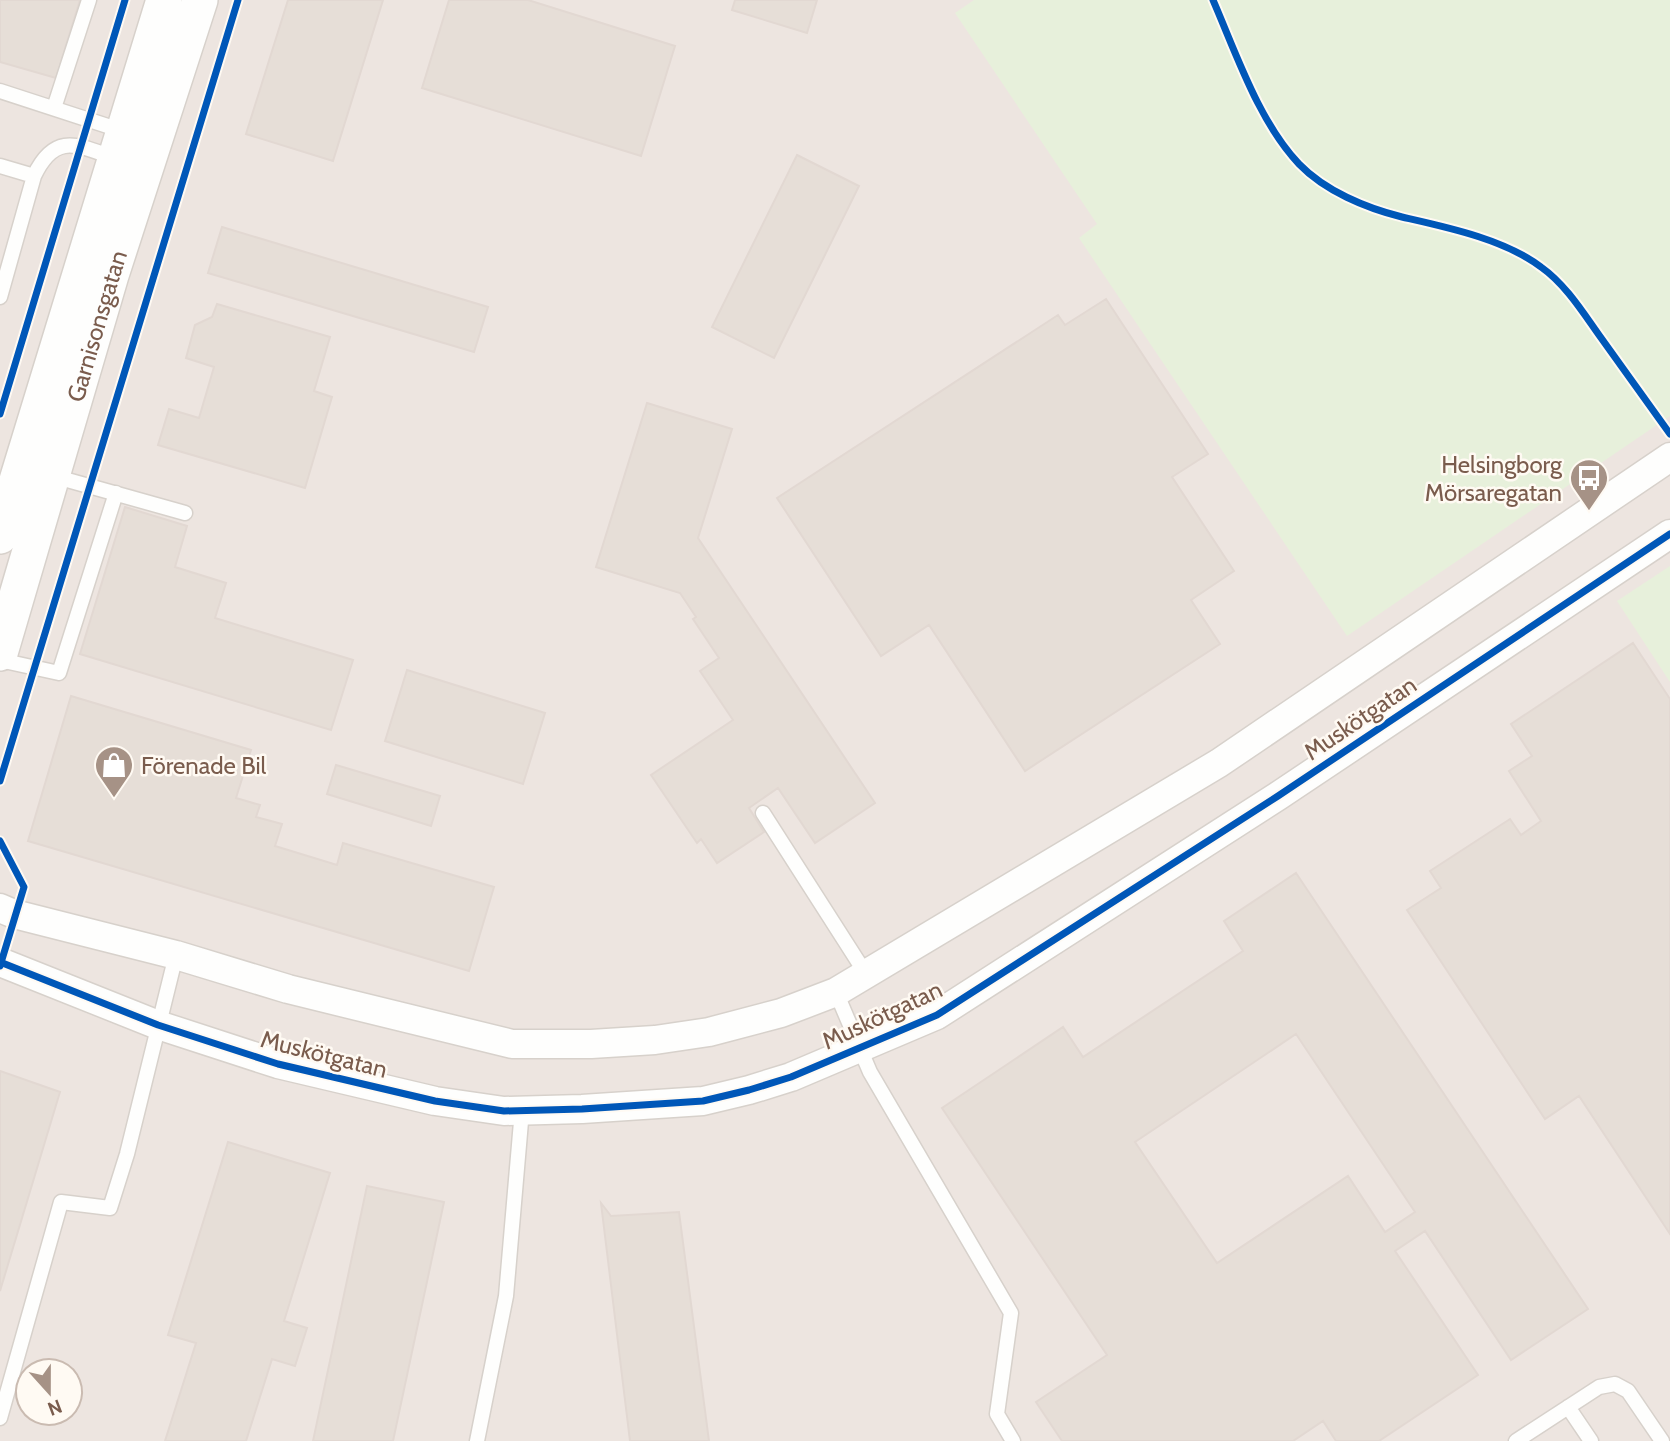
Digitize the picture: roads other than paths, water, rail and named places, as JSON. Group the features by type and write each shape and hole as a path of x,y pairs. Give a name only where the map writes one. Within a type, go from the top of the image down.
{"street":[{"name":"Garnisonsgatan","path":"0,536 6,493 164,0"},
{"name":"Garnisonsgatan","path":"0,653 111,275 200,0"},
{"name":"Muskötgatan","path":"0,908 177,955 288,989 512,1044 591,1044 654,1040 709,1032 781,1013 836,992 1219,763 1670,457"},
{"name":"Muskötgatan","path":"0,962 158,1025 278,1064 435,1101 504,1111 703,1101 791,1077 937,1015 1278,796 1670,534"}],"lane":[{"path":"54,108 89,0"},
{"path":"0,91 54,108 119,145"},
{"path":"0,297 34,176 43,158 58,146 119,145"},
{"path":"0,166 34,176"},
{"path":"52,476 185,513"},
{"path":"0,660 59,673 116,493"},
{"path":"763,813 866,974"},
{"path":"0,1418 61,1202 110,1208 127,1154 177,955"},
{"path":"836,992 870,1072 1011,1313 998,1413 1013,1441"},
{"path":"477,1441 506,1296 522,1110"},
{"path":"1516,1441 1599,1387 1615,1384 1628,1391 1662,1441"},
{"path":"1568,1407 1591,1441"}],"place":[{"name":"Helsingborg Mörsaregatan","path":"1589,512"},
{"name":"Förenade Bil","path":"114,799"}]}
